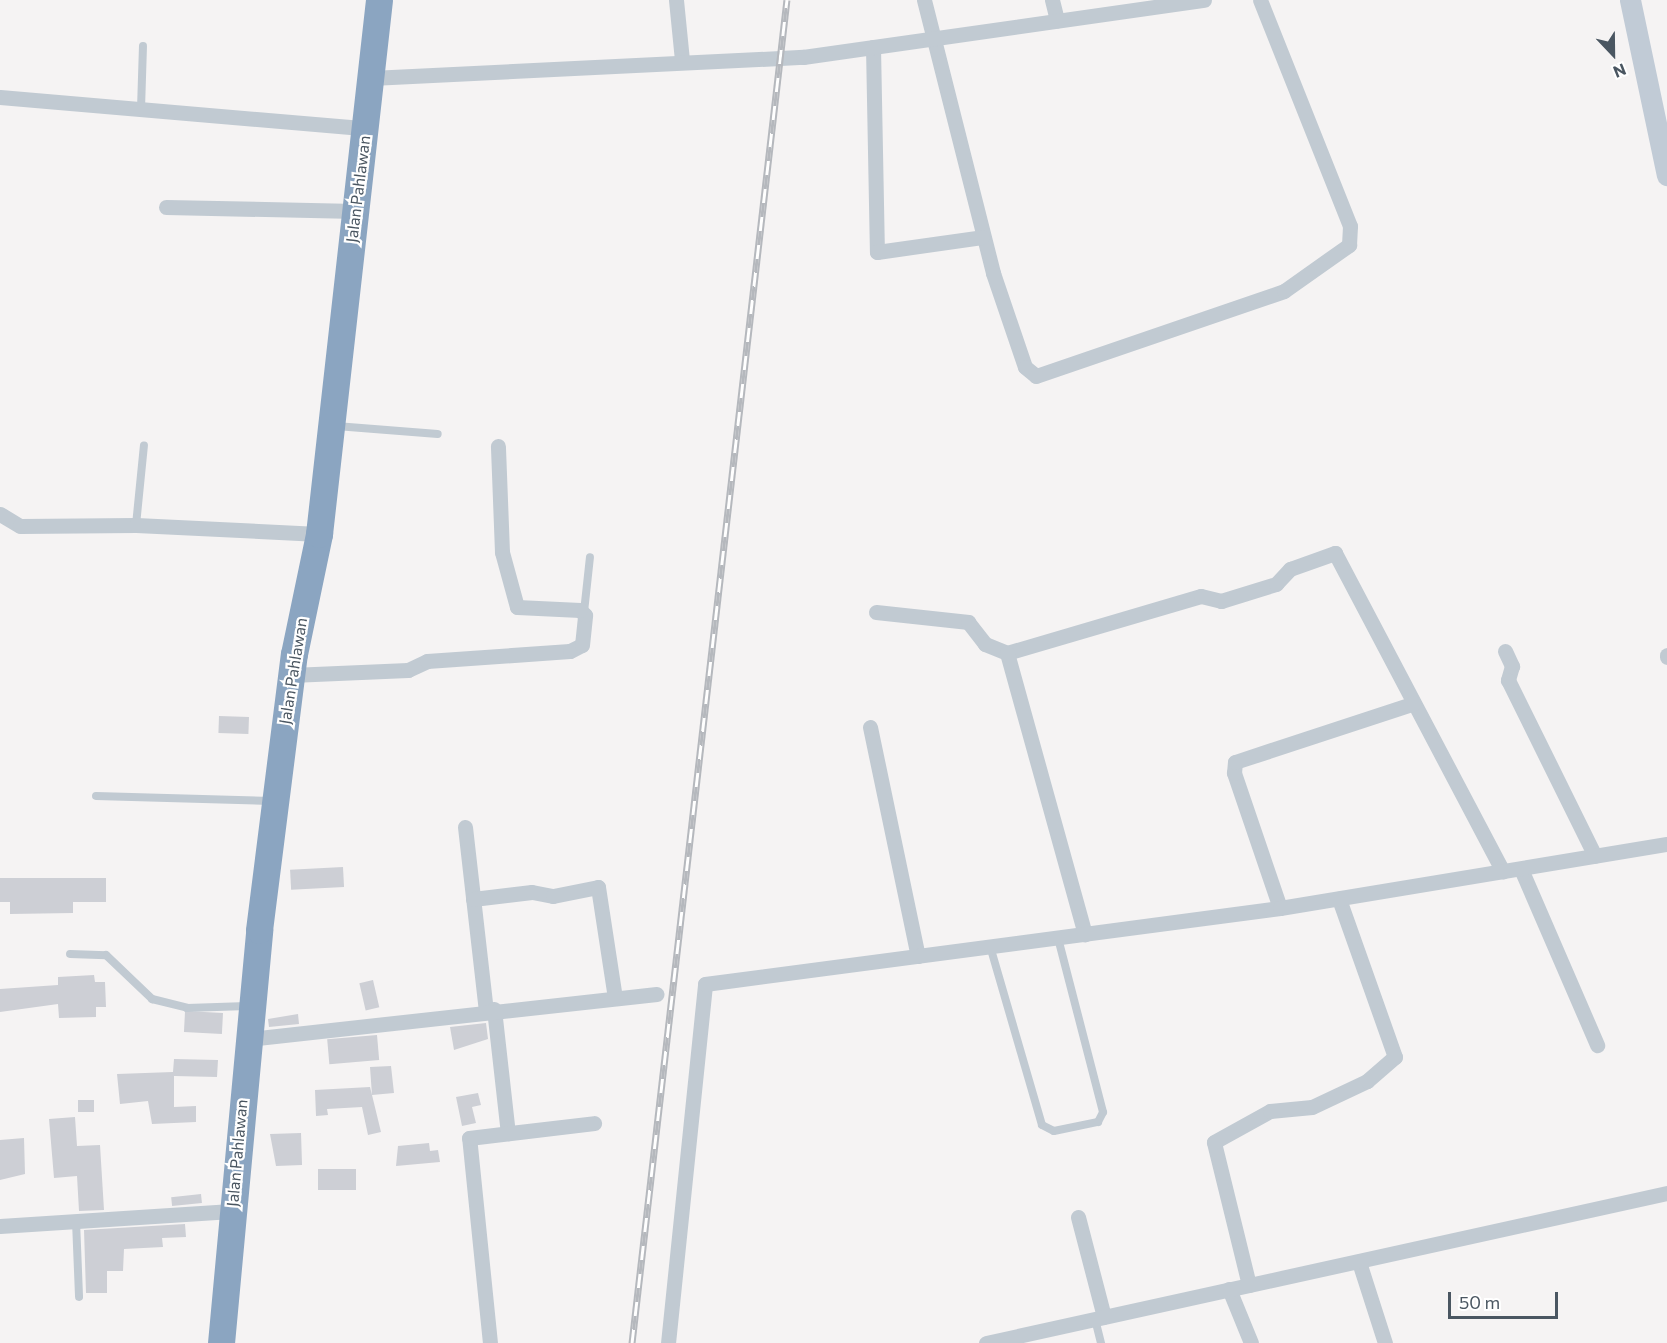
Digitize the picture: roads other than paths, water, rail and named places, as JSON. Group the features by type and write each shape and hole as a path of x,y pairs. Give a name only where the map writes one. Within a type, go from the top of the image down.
{"highway":[{"name":"Jalan Pahlawan","path":"220,1343 252,1005 275,801 291,675 319,534 379,0"}],"street":[{"path":"676,0 682,60"},
{"path":"924,0 931,38 982,237 1019,352 1036,376 1284,291 1311,267 1346,249 1353,237 1350,226 1260,0"},
{"path":"1052,0 1057,20"},
{"path":"371,78 682,60 778,60 1201,0"},
{"path":"1630,0 1666,169"},
{"path":"873,47 877,252 982,237"},
{"path":"0,98 365,128"},
{"path":"166,207 356,211"},
{"path":"291,675 408,670 427,661 570,651 582,645 584,612 517,607 502,552 498,446"},
{"path":"0,509 0,514 20,526 136,525 319,534"},
{"path":"876,612 968,622 985,644 1007,653 1201,596 1221,601 1276,584 1290,569 1335,553 1503,871"},
{"path":"1505,651 1512,666 1508,680 1595,856"},
{"path":"1007,653 1085,934"},
{"path":"1280,908 1234,773 1235,762 1414,703"},
{"path":"870,727 918,956"},
{"path":"465,827 473,899 508,1133"},
{"path":"668,1343 705,984 1280,908 1667,844"},
{"path":"1521,868 1597,1045"},
{"path":"473,899 532,892 545,896 598,887 615,998"},
{"path":"1249,1285 1214,1142 1270,1111 1312,1107 1367,1081 1395,1057 1339,899"},
{"path":"249,1039 490,1009 657,994"},
{"path":"490,1343 468,1141 508,1133 594,1123"},
{"path":"986,1343 1667,1193"},
{"path":"0,1226 232,1211"},
{"path":"1078,1217 1100,1318"},
{"path":"1359,1262 1385,1343"},
{"path":"1229,1289 1251,1343"}],"lane":[{"path":"141,109 143,46"},
{"path":"331,426 438,434"},
{"path":"136,525 144,445"},
{"path":"584,612 590,557"},
{"path":"96,796 275,801"},
{"path":"990,946 1042,1125 1054,1131 1098,1122 1103,1112 1058,938"},
{"path":"70,954 106,955 152,999 187,1008 252,1005"},
{"path":"76,1221 79,1297"},
{"path":"1100,1318 1101,1343"}],"railway":[{"path":"632,1343 787,0"}]}
